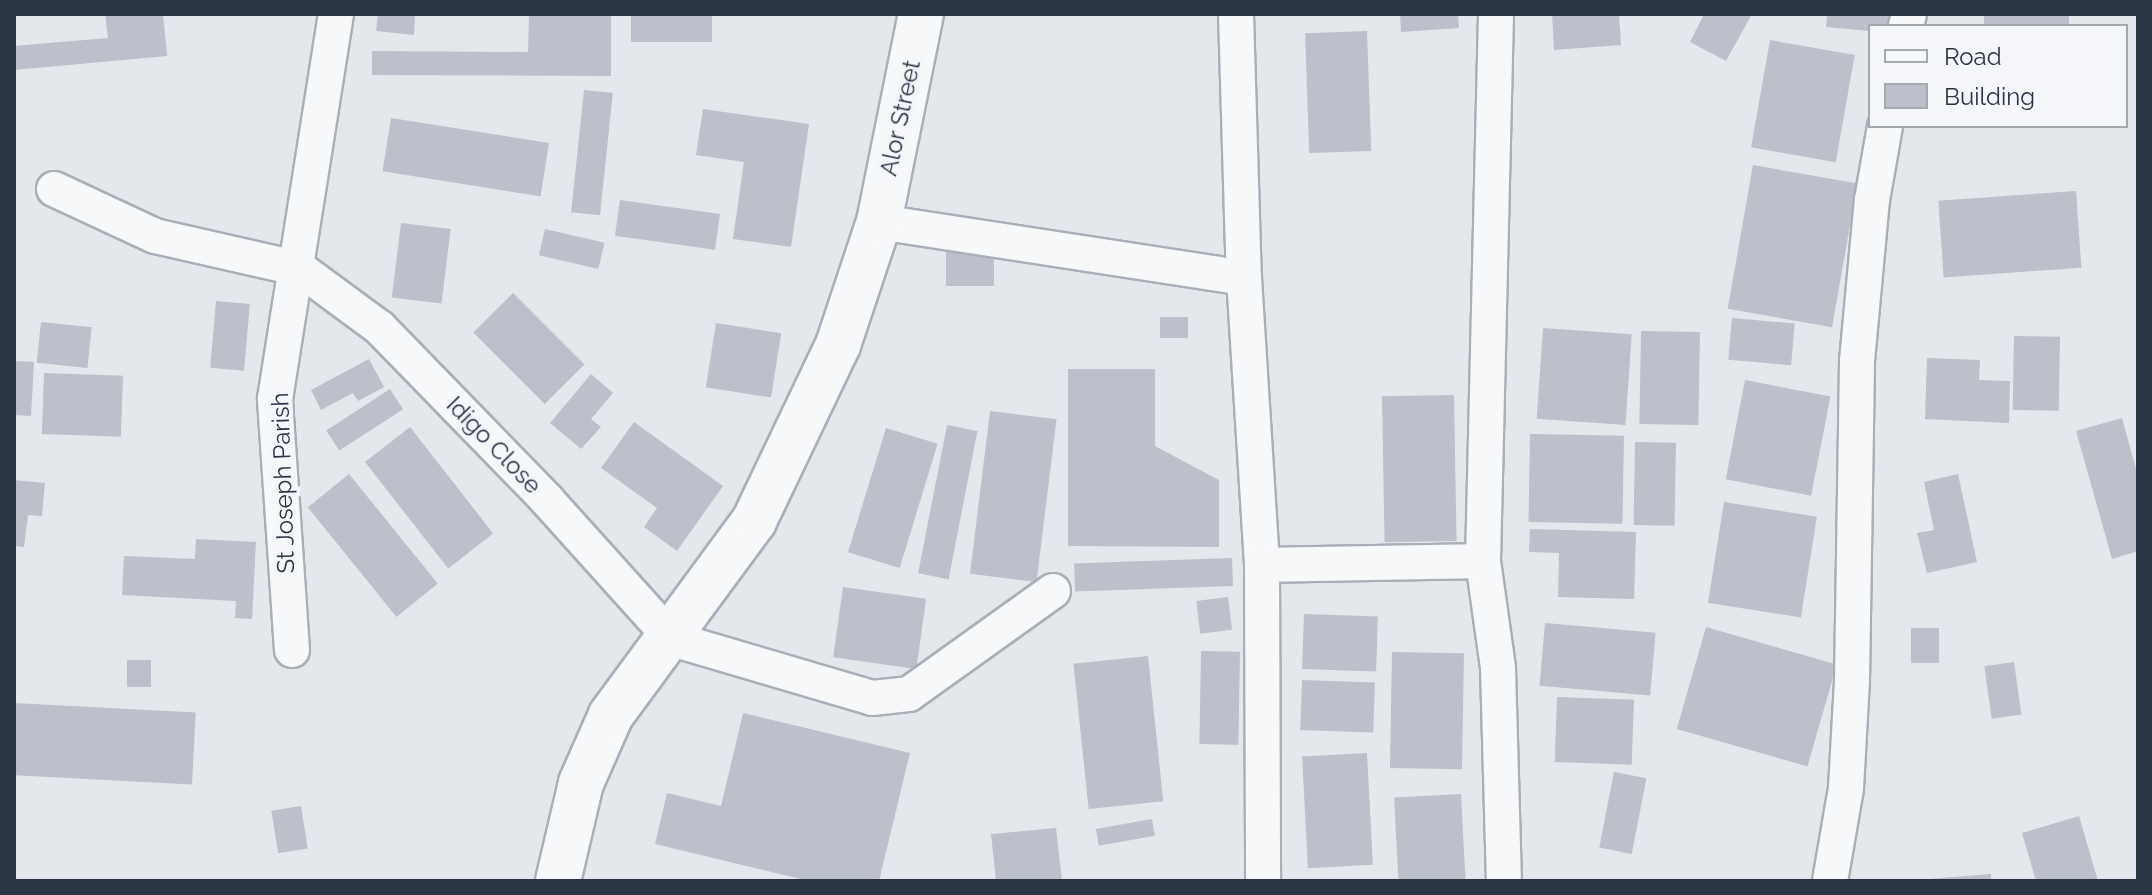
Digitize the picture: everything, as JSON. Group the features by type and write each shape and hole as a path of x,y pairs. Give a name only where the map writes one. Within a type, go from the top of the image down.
{"street":[{"name":"St Joseph Parish","path":"292,650 275,399 300,269 336,14"},
{"name":"Alor Street","path":"558,881 581,783 611,715 672,639 754,521 807,416 838,345 879,222 921,14"},
{"path":"1236,14 1244,278 1262,565 1263,881"},
{"path":"1496,14 1483,561 1498,668 1504,881"},
{"path":"1830,881 1846,788 1852,681 1857,361 1872,200 1885,128"},
{"path":"54,189 155,236 300,269"},
{"path":"879,222 1244,278"},
{"name":"Idigo Close","path":"300,269 390,338 672,639"},
{"path":"1262,565 1483,561"},
{"path":"672,639 872,698 909,694 1053,591"}],"building":[{"path":"105,14 163,14 167,56 14,70 14,46 108,38"},
{"path":"378,14 415,14 414,35 376,31"},
{"path":"529,14 611,14 611,76 372,75 372,51 528,52"},
{"path":"631,14 712,14 712,42 631,42"},
{"path":"1400,14 1458,14 1459,28 1401,32"},
{"path":"1552,14 1619,14 1621,45 1554,50"},
{"path":"1704,14 1752,14 1726,61 1690,42"},
{"path":"1827,14 1890,14 1889,24 1868,24 1868,31 1826,27"},
{"path":"1984,14 2069,14 2069,24 1984,24"},
{"path":"1367,31 1371,151 1309,153 1305,33"},
{"path":"1770,40 1855,55 1836,162 1751,147"},
{"path":"584,90 613,93 600,215 571,212"},
{"path":"703,109 809,124 791,247 733,239 744,162 696,155"},
{"path":"391,118 549,143 541,196 383,171"},
{"path":"1753,165 1857,183 1832,327 1728,309"},
{"path":"2076,191 2081,268 1944,277 1938,201"},
{"path":"620,200 720,214 715,250 615,236"},
{"path":"401,223 451,229 441,304 392,297"},
{"path":"545,229 604,243 598,269 539,255"},
{"path":"946,240 994,240 994,286 946,286"},
{"path":"513,293 584,364 545,404 473,333"},
{"path":"216,301 250,304 244,371 210,368"},
{"path":"1160,317 1188,317 1188,338 1160,338"},
{"path":"1732,318 1795,323 1791,365 1728,360"},
{"path":"41,322 92,327 87,368 37,363"},
{"path":"716,323 781,333 771,398 706,387"},
{"path":"1543,328 1632,334 1625,425 1537,419"},
{"path":"1641,331 1700,332 1698,425 1639,424"},
{"path":"2014,336 2060,337 2059,411 2013,410"},
{"path":"1927,358 1980,360 1979,380 2010,381 2009,423 1925,419"},
{"path":"369,359 384,387 358,401 353,393 321,410 311,390"},
{"path":"14,361 34,362 31,416 14,415"},
{"path":"1068,369 1155,369 1155,446 1219,480 1219,547 1068,546"},
{"path":"44,373 123,376 121,437 42,434"},
{"path":"591,374 613,393 591,419 601,427 581,449 550,423"},
{"path":"1745,380 1830,397 1811,496 1726,479"},
{"path":"390,389 403,409 339,451 326,430"},
{"path":"1454,395 1457,541 1385,542 1382,396"},
{"path":"990,411 1057,419 1037,582 970,574"},
{"path":"2122,418 2138,476 2138,551 2112,559 2076,431"},
{"path":"634,422 723,486 677,551 644,527 657,508 601,468"},
{"path":"947,425 977,431 949,579 918,573"},
{"path":"410,427 493,533 448,568 365,462"},
{"path":"886,428 938,444 900,568 848,552"},
{"path":"1530,434 1624,436 1622,524 1528,522"},
{"path":"1635,442 1676,443 1675,526 1634,525"},
{"path":"349,474 438,584 397,617 308,507"},
{"path":"1958,474 1977,562 1927,573 1917,533 1934,530 1924,482"},
{"path":"14,480 45,483 42,516 28,515 24,547 14,546"},
{"path":"1724,502 1817,517 1801,617 1708,603"},
{"path":"1530,529 1636,532 1634,599 1558,597 1559,553 1529,552"},
{"path":"196,539 256,542 252,619 235,618 236,601 122,595 124,556 195,559"},
{"path":"1232,558 1233,586 1075,591 1074,564"},
{"path":"843,587 926,599 916,669 833,657"},
{"path":"1228,597 1232,630 1200,634 1196,601"},
{"path":"1304,614 1378,617 1376,672 1302,669"},
{"path":"1545,623 1656,633 1650,695 1540,686"},
{"path":"1706,627 1837,664 1808,766 1677,729"},
{"path":"1911,628 1939,628 1939,663 1911,663"},
{"path":"1201,651 1240,652 1238,745 1199,744"},
{"path":"1392,652 1464,653 1462,769 1390,768"},
{"path":"1148,656 1163,801 1089,809 1073,664"},
{"path":"127,660 151,660 151,687 127,687"},
{"path":"2014,662 2021,714 1992,719 1984,666"},
{"path":"1302,680 1375,683 1373,733 1300,730"},
{"path":"1557,697 1634,700 1632,765 1555,762"},
{"path":"14,703 196,713 192,784 14,775"},
{"path":"743,713 910,753 879,881 809,881 655,844 667,793 721,806"},
{"path":"1367,753 1373,865 1308,868 1302,756"},
{"path":"1614,772 1646,778 1632,854 1599,848"},
{"path":"1461,794 1466,881 1398,881 1394,798"},
{"path":"301,806 308,848 278,853 271,811"},
{"path":"2079,816 2098,881 2036,881 2022,833"},
{"path":"1152,819 1155,836 1099,846 1096,829"},
{"path":"1056,828 1062,881 996,881 991,834"},
{"path":"1991,874 1991,881 1928,881 1928,879"}]}
